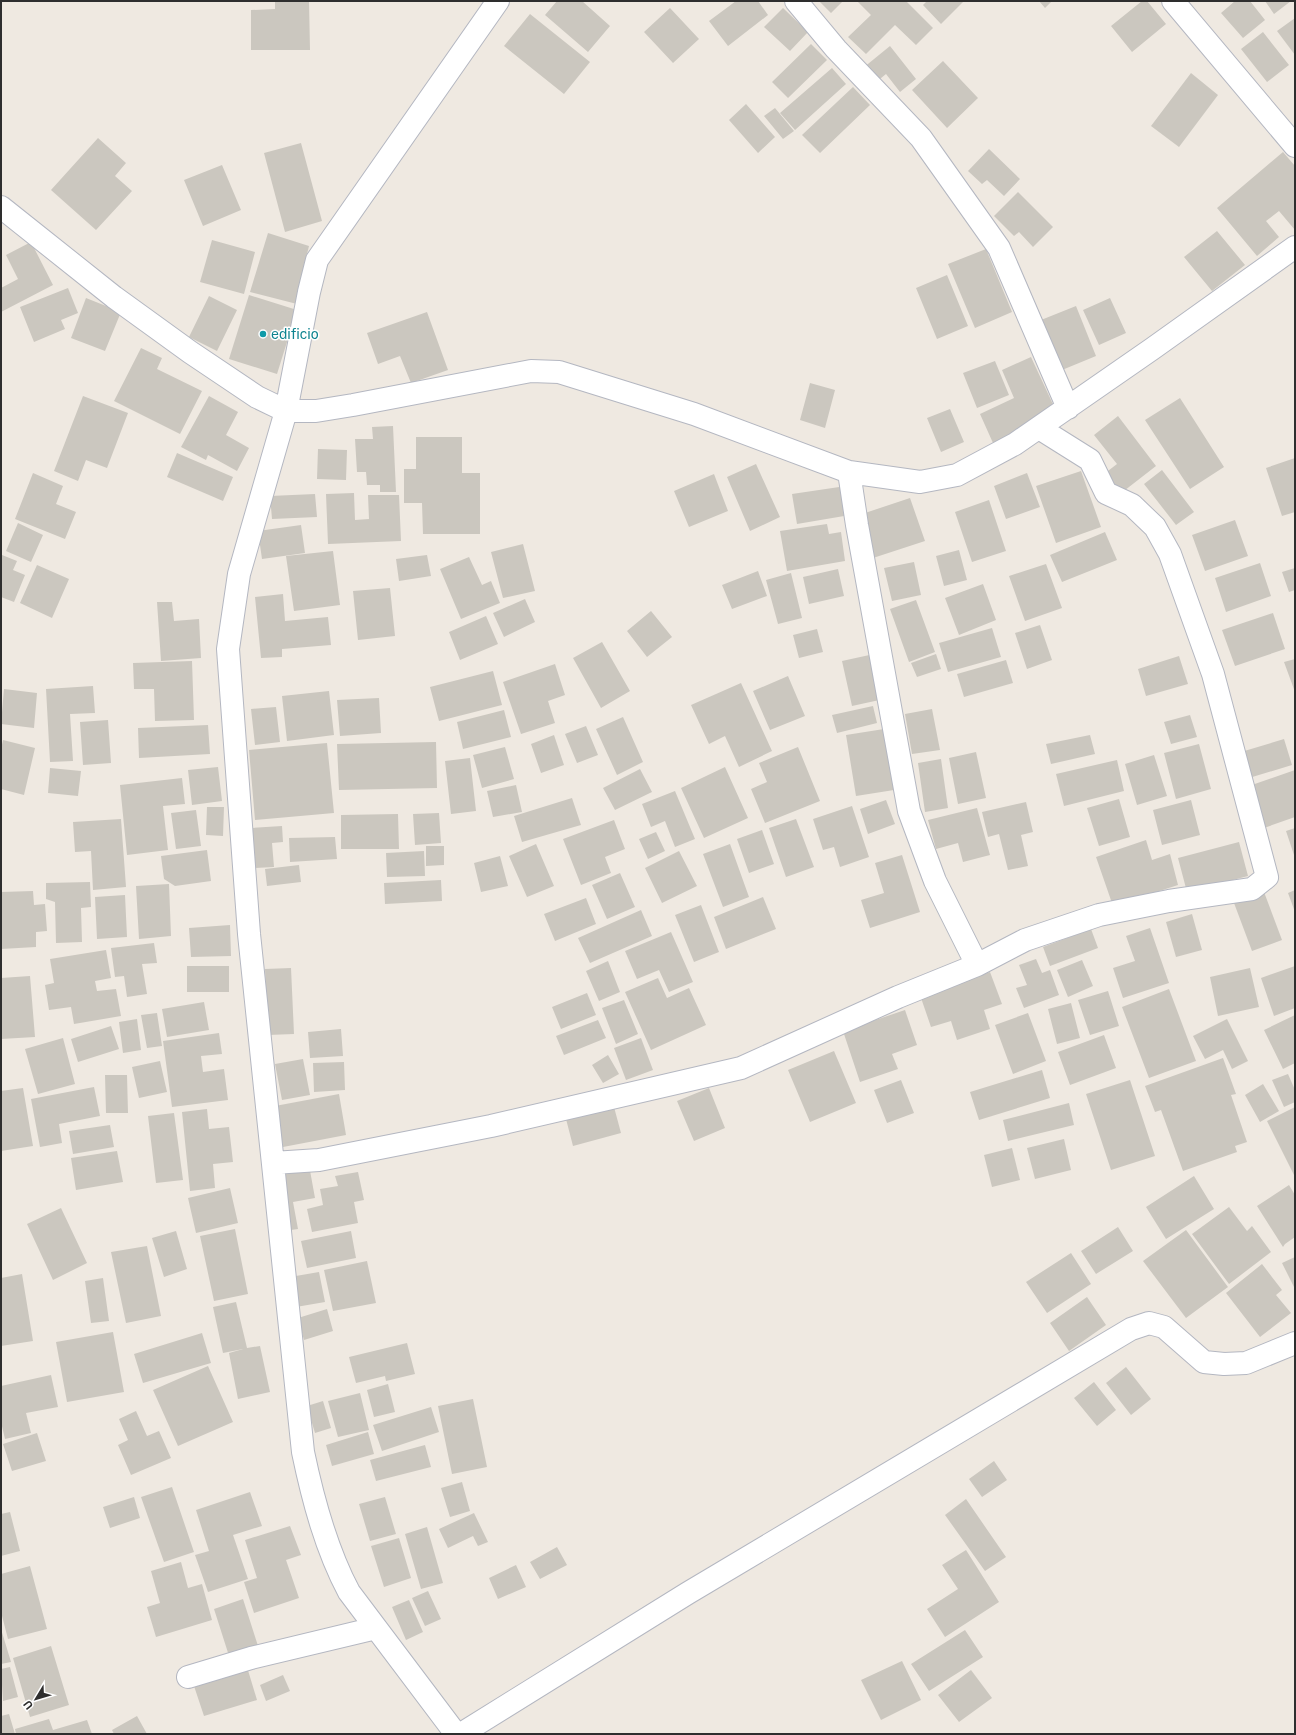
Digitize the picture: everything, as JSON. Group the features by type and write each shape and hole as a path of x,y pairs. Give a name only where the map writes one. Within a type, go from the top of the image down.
{"street":[{"path":"456,1734 349,1592 337,1570 308,1475 301,1437 274,1185 274,1163 249,934 228,649 239,574 286,411 309,292 317,260 498,1"},
{"path":"796,1 836,48 921,138 999,248 1068,408"},
{"path":"1173,1 1295,146"},
{"path":"1,207 114,297 190,352 258,397 286,411 316,411 353,405 531,370 558,372 694,414 849,472 920,482 957,475 991,458 1068,408 1295,247"},
{"path":"274,1163 319,1160 476,1130 741,1068 898,997 978,965 1025,940 1100,915 1169,901 1252,889 1268,877 1212,674 1170,554 1156,527 1132,505 1106,493 1090,460 1038,428"},
{"path":"849,472 857,525 909,811 935,881 978,965"},
{"path":"461,1734 688,1593 1131,1329 1149,1323 1164,1327 1204,1362 1211,1363 1246,1363 1295,1343"},
{"path":"188,1677 251,1658 376,1628"}],"building":[{"path":"275,1 309,1 310,50 251,50 251,10 275,9"},
{"path":"557,1 582,1 610,26 588,52 545,15"},
{"path":"736,1 758,1 768,15 728,46 709,21"},
{"path":"819,1 843,1 831,13"},
{"path":"857,1 906,1 933,28 916,45 895,25 866,54 848,37 871,15"},
{"path":"927,1 964,1 941,24 923,5"},
{"path":"1039,1 1052,1 1045,8"},
{"path":"1142,1 1147,1 1166,24 1132,52 1111,26"},
{"path":"1235,1 1250,1 1265,20 1243,38 1221,13"},
{"path":"1265,1 1291,1 1274,14"},
{"path":"670,8 699,39 673,63 644,32"},
{"path":"783,8 808,32 790,51 764,27"},
{"path":"530,14 590,62 564,94 504,46"},
{"path":"1295,18 1295,55 1277,31"},
{"path":"1263,32 1289,65 1267,82 1241,49"},
{"path":"811,44 827,60 788,98 772,82"},
{"path":"890,46 916,79 900,92 886,74 875,83 863,68"},
{"path":"943,61 978,98 947,128 912,90"},
{"path":"832,68 846,84 795,130 780,113"},
{"path":"1191,73 1218,95 1179,147 1151,126"},
{"path":"853,87 870,105 820,153 802,135"},
{"path":"746,104 775,137 758,153 729,120"},
{"path":"775,108 794,131 783,139 764,116"},
{"path":"98,138 126,163 115,176 132,191 96,230 51,190"},
{"path":"301,143 322,221 285,232 264,153"},
{"path":"989,149 1020,179 1004,196 987,180 982,184 968,171"},
{"path":"1283,152 1295,166 1295,230 1279,211 1266,221 1279,237 1257,256 1217,208"},
{"path":"222,165 241,210 203,226 184,180"},
{"path":"1018,192 1053,227 1033,247 1019,232 1014,236 994,216"},
{"path":"1217,231 1245,265 1212,291 1184,257"},
{"path":"268,233 309,246 304,266 311,268 297,304 250,292"},
{"path":"212,240 255,252 244,294 200,282"},
{"path":"31,242 53,285 1,312 1,288 18,279 6,255"},
{"path":"986,249 1012,312 975,328 948,264"},
{"path":"947,275 968,326 937,339 916,288"},
{"path":"68,288 78,313 61,320 65,329 34,342 20,307"},
{"name":"edificio","path":"249,295 297,310 277,374 229,359"},
{"path":"209,296 237,310 217,351 189,337"},
{"path":"86,298 121,312 105,351 71,338"},
{"path":"1110,298 1126,333 1099,345 1083,310"},
{"path":"1076,306 1096,356 1062,370 1041,320"},
{"path":"427,312 448,370 411,383 400,356 378,364 367,333"},
{"path":"141,348 162,358 157,369 202,391 180,434 114,401"},
{"path":"1031,357 1057,413 993,443 980,414 1014,398 1002,370"},
{"path":"995,361 1009,395 977,408 963,373"},
{"path":"810,383 835,390 825,428 800,420"},
{"path":"83,396 128,413 107,468 86,460 78,481 54,471"},
{"path":"209,396 238,412 226,435 249,448 237,471 208,455 206,460 181,447"},
{"path":"1180,398 1224,467 1190,489 1145,420"},
{"path":"950,409 964,442 941,452 927,418"},
{"path":"1118,416 1156,466 1120,494 1104,474 1117,464 1094,435"},
{"path":"393,426 396,492 380,492 380,485 367,485 366,472 357,472 355,439 373,439 372,427"},
{"path":"416,437 462,437 462,473 480,473 480,534 423,534 422,503 404,503 404,469 416,469"},
{"path":"318,449 347,450 346,480 317,479"},
{"path":"177,453 233,477 223,501 167,477"},
{"path":"1295,458 1295,512 1282,516 1266,468"},
{"path":"756,464 780,517 750,531 727,477"},
{"path":"1162,470 1194,512 1176,525 1144,484"},
{"path":"1081,471 1101,527 1056,543 1036,486"},
{"path":"33,473 63,486 56,504 76,512 65,539 15,519"},
{"path":"1027,473 1040,507 1006,519 994,486"},
{"path":"714,474 728,511 689,527 674,491"},
{"path":"846,486 850,515 797,524 792,494"},
{"path":"354,493 355,520 369,519 368,495 399,495 401,541 328,544 326,494"},
{"path":"315,494 317,517 272,519 270,496"},
{"path":"910,498 925,541 873,558 859,515"},
{"path":"989,500 1006,551 972,562 955,512"},
{"path":"1235,520 1248,556 1205,571 1192,535"},
{"path":"18,523 43,535 31,562 6,551"},
{"path":"827,524 829,534 841,532 845,561 787,571 780,531"},
{"path":"301,525 305,553 262,559 258,531"},
{"path":"1105,532 1117,560 1062,582 1050,555"},
{"path":"523,544 535,591 503,598 491,552"},
{"path":"959,550 967,580 944,586 936,556"},
{"path":"333,551 340,605 294,611 286,556"},
{"path":"2,555 17,561 13,570 25,575 14,602 1,597"},
{"path":"427,555 431,576 399,581 396,559"},
{"path":"469,557 482,585 491,581 500,603 461,619 440,569"},
{"path":"914,562 921,595 892,601 884,568"},
{"path":"1260,563 1271,596 1226,612 1215,578"},
{"path":"1046,564 1062,608 1025,621 1009,576"},
{"path":"37,565 69,579 52,618 20,603"},
{"path":"1295,568 1295,590 1289,592 1282,572"},
{"path":"838,569 844,596 809,604 803,577"},
{"path":"758,571 767,596 732,609 722,585"},
{"path":"791,573 802,618 778,624 766,580"},
{"path":"983,584 996,620 959,635 945,598"},
{"path":"390,588 395,636 358,640 353,591"},
{"path":"283,594 285,621 328,617 331,645 282,649 282,657 261,658 255,597"},
{"path":"525,599 535,622 504,637 493,613"},
{"path":"916,600 935,652 909,662 890,609"},
{"path":"157,602 172,602 174,621 199,619 201,658 161,661"},
{"path":"651,611 672,637 647,657 627,631"},
{"path":"1273,613 1285,649 1235,666 1222,630"},
{"path":"486,616 498,644 460,660 449,632"},
{"path":"1040,625 1052,660 1027,669 1015,633"},
{"path":"992,628 1001,657 948,672 939,643"},
{"path":"817,629 823,652 799,658 793,635"},
{"path":"602,642 630,691 601,708 573,658"},
{"path":"874,654 884,699 852,706 842,661"},
{"path":"936,654 941,669 917,677 911,663"},
{"path":"1179,656 1188,684 1146,696 1138,669"},
{"path":"1295,659 1295,692 1284,662"},
{"path":"1006,660 1013,683 964,697 957,674"},
{"path":"192,661 194,720 155,721 154,689 134,689 133,663"},
{"path":"555,664 565,695 548,701 555,723 521,734 503,682"},
{"path":"493,671 502,705 439,721 430,687"},
{"path":"788,676 805,716 770,730 753,691"},
{"path":"741,683 772,751 739,767 725,736 709,744 691,705"},
{"path":"93,686 95,713 70,714 73,761 50,762 46,689"},
{"path":"4,689 37,693 34,728 1,724"},
{"path":"329,691 334,735 287,741 282,696"},
{"path":"379,698 381,733 340,736 337,700"},
{"path":"873,706 877,723 837,733 832,715"},
{"path":"276,707 280,742 255,745 251,709"},
{"path":"932,709 940,750 912,754 905,714"},
{"path":"504,710 511,737 463,749 457,722"},
{"path":"1190,715 1197,737 1171,744 1164,722"},
{"path":"623,717 643,762 617,775 596,729"},
{"path":"108,720 111,763 83,765 80,722"},
{"path":"208,725 210,754 139,758 138,728"},
{"path":"586,726 598,755 577,763 565,734"},
{"path":"884,729 894,790 856,796 846,735"},
{"path":"554,735 564,765 541,773 531,744"},
{"path":"1090,735 1095,754 1051,764 1046,744"},
{"path":"1284,739 1292,765 1249,778 1241,752"},
{"path":"3,740 35,748 24,795 1,789 1,749"},
{"path":"436,742 437,788 339,790 337,744"},
{"path":"327,743 334,813 255,820 249,750"},
{"path":"1199,744 1211,789 1176,799 1164,753"},
{"path":"505,747 514,779 482,788 473,755"},
{"path":"798,747 820,801 765,823 751,789 767,782 759,763"},
{"path":"976,752 986,798 958,804 949,758"},
{"path":"1154,755 1167,796 1137,805 1125,764"},
{"path":"470,758 476,811 451,814 445,761"},
{"path":"941,759 948,808 925,812 918,763"},
{"path":"1117,760 1124,791 1064,806 1056,774"},
{"path":"218,767 222,801 192,805 188,770"},
{"path":"725,767 748,818 704,838 681,788"},
{"path":"50,768 81,771 78,796 48,793"},
{"path":"640,769 652,792 615,810 603,788"},
{"path":"1295,770 1295,817 1264,828 1249,786"},
{"path":"182,778 185,804 163,806 168,850 127,855 120,785"},
{"path":"516,785 522,812 493,817 487,791"},
{"path":"675,791 695,839 675,847 665,821 651,827 642,804"},
{"path":"572,798 581,825 522,842 514,816"},
{"path":"1119,799 1130,837 1099,846 1087,808"},
{"path":"886,800 895,824 868,834 860,809"},
{"path":"1191,800 1200,835 1162,845 1153,810"},
{"path":"1026,802 1033,832 1021,835 1028,866 1008,870 999,834 988,837 982,812"},
{"path":"852,806 869,857 840,867 834,847 823,850 813,819"},
{"path":"207,807 224,807 223,836 206,835"},
{"path":"977,808 990,855 963,862 958,843 936,849 928,820"},
{"path":"196,810 201,846 176,849 171,813"},
{"path":"439,813 441,843 415,845 413,814"},
{"path":"398,814 399,849 341,849 341,815"},
{"path":"121,819 126,887 93,890 91,851 75,852 73,822"},
{"path":"796,819 814,867 786,877 769,828"},
{"path":"614,820 625,849 605,857 611,873 581,885 563,839"},
{"path":"282,826 283,842 272,843 274,867 255,868 252,828"},
{"path":"1295,828 1295,858 1286,831"},
{"path":"762,830 774,864 749,873 737,839"},
{"path":"656,832 665,851 648,859 639,839"},
{"path":"335,837 337,859 290,862 289,838"},
{"path":"1146,840 1152,860 1170,854 1178,885 1113,906 1096,857"},
{"path":"1239,842 1248,876 1187,892 1178,858"},
{"path":"536,844 554,886 527,897 509,856"},
{"path":"730,844 749,897 723,907 703,854"},
{"path":"426,846 444,846 444,865 426,866"},
{"path":"207,850 211,881 175,886 164,879 161,856"},
{"path":"424,851 425,876 387,877 386,853"},
{"path":"679,851 697,886 662,903 645,868"},
{"path":"902,855 920,912 870,928 861,900 884,893 875,863"},
{"path":"500,856 508,886 481,892 474,863"},
{"path":"299,865 301,882 267,886 265,869"},
{"path":"620,873 635,907 607,919 592,885"},
{"path":"441,880 442,901 385,904 384,883"},
{"path":"90,882 91,907 81,908 82,942 56,943 55,902 46,899 46,883"},
{"path":"169,884 171,936 139,939 136,886"},
{"path":"1295,890 1295,912 1288,893"},
{"path":"33,891 34,905 45,904 47,931 36,932 36,947 1,949 1,892"},
{"path":"1264,892 1282,940 1252,951 1234,903"},
{"path":"125,895 127,937 97,939 95,897"},
{"path":"763,897 776,929 726,949 714,917"},
{"path":"586,898 596,924 555,941 544,914"},
{"path":"701,905 719,952 694,962 675,915"},
{"path":"641,910 652,936 590,963 578,938"},
{"path":"1192,914 1202,950 1176,957 1166,922"},
{"path":"230,925 231,956 191,957 189,928"},
{"path":"1150,928 1169,983 1123,998 1113,968 1135,961 1126,936"},
{"path":"1091,929 1098,948 1050,966 1043,947"},
{"path":"671,932 693,982 669,992 659,970 637,979 625,951"},
{"path":"154,943 157,963 142,964 147,994 127,997 124,976 115,977 111,948"},
{"path":"106,950 111,978 95,981 97,991 116,989 121,1016 74,1024 71,1007 49,1010 45,985 54,983 50,959"},
{"path":"1036,959 1042,973 1050,970 1059,995 1024,1008 1016,988 1027,985 1019,965"},
{"path":"1082,960 1093,986 1068,997 1057,970"},
{"path":"608,961 620,992 599,1001 586,971"},
{"path":"187,966 229,966 229,992 187,992"},
{"path":"1295,966 1295,1008 1274,1016 1261,978"},
{"path":"291,968 294,1034 268,1035 265,969"},
{"path":"1250,968 1259,1007 1218,1016 1210,977"},
{"path":"990,972 1002,1004 984,1010 990,1029 957,1040 951,1021 931,1027 920,995"},
{"path":"30,976 35,1037 1,1039 1,978"},
{"path":"658,978 667,998 689,988 706,1025 651,1050 625,992"},
{"path":"1169,989 1196,1061 1149,1078 1122,1007"},
{"path":"1108,991 1119,1026 1090,1035 1078,1000"},
{"path":"587,993 596,1015 561,1029 552,1007"},
{"path":"624,1000 638,1034 616,1044 602,1008"},
{"path":"204,1002 209,1030 167,1037 162,1009"},
{"path":"1071,1003 1080,1038 1057,1044 1048,1009"},
{"path":"905,1010 917,1045 892,1054 898,1069 860,1082 843,1031"},
{"path":"157,1013 162,1046 147,1048 141,1015"},
{"path":"1028,1013 1046,1061 1013,1074 995,1025"},
{"path":"1295,1015 1295,1063 1283,1069 1264,1030"},
{"path":"137,1019 141,1050 123,1053 119,1022"},
{"path":"1227,1019 1248,1061 1232,1069 1223,1050 1205,1059 1193,1036"},
{"path":"598,1020 606,1038 564,1055 556,1036"},
{"path":"111,1026 119,1049 78,1062 71,1039"},
{"path":"341,1029 343,1056 310,1058 308,1032"},
{"path":"219,1033 222,1054 201,1056 203,1072 224,1069 228,1100 172,1107 163,1041"},
{"path":"1104,1035 1116,1068 1070,1085 1058,1052"},
{"path":"63,1038 75,1084 38,1094 25,1049"},
{"path":"641,1038 653,1070 626,1080 614,1048"},
{"path":"834,1051 856,1103 810,1122 788,1070"},
{"path":"608,1055 619,1074 603,1083 592,1065"},
{"path":"1223,1058 1236,1094 1231,1095 1247,1142 1235,1146 1237,1152 1183,1171 1161,1110 1155,1112 1145,1086"},
{"path":"303,1059 310,1095 282,1100 275,1064"},
{"path":"160,1061 167,1092 139,1098 132,1067"},
{"path":"344,1062 345,1090 314,1092 313,1063"},
{"path":"1042,1070 1050,1098 979,1120 970,1092"},
{"path":"1288,1074 1295,1090 1295,1102 1284,1107 1272,1080"},
{"path":"105,1075 127,1075 128,1113 106,1113"},
{"path":"901,1080 914,1113 887,1123 874,1090"},
{"path":"1130,1080 1155,1156 1111,1170 1086,1094"},
{"path":"1263,1084 1279,1111 1260,1122 1245,1095"},
{"path":"94,1087 100,1116 59,1124 62,1143 40,1147 31,1099"},
{"path":"23,1088 33,1146 1,1151 1,1091"},
{"path":"709,1088 725,1128 694,1141 677,1101"},
{"path":"339,1094 346,1135 283,1147 275,1106"},
{"path":"1069,1103 1074,1125 1008,1141 1003,1120"},
{"path":"614,1107 621,1133 573,1146 566,1119"},
{"path":"1295,1107 1295,1177 1267,1121"},
{"path":"207,1109 209,1129 229,1127 233,1162 213,1164 215,1188 190,1191 182,1112"},
{"path":"174,1113 183,1180 156,1183 148,1116"},
{"path":"110,1125 114,1147 73,1154 69,1131"},
{"path":"1064,1139 1071,1170 1035,1179 1027,1148"},
{"path":"1012,1148 1020,1180 992,1187 984,1155"},
{"path":"117,1151 123,1182 76,1190 71,1158"},
{"path":"309,1165 315,1198 293,1202 298,1229 291,1230 280,1171"},
{"path":"358,1172 364,1200 354,1202 358,1223 312,1232 307,1209 323,1205 320,1189 338,1186 335,1176"},
{"path":"1194,1176 1214,1209 1166,1239 1146,1207"},
{"path":"1289,1185 1295,1195 1295,1237 1283,1247 1257,1206"},
{"path":"230,1188 238,1223 196,1233 188,1198"},
{"path":"1229,1207 1247,1231 1252,1226 1271,1252 1229,1284 1192,1234"},
{"path":"61,1208 87,1263 53,1280 27,1224"},
{"path":"1118,1227 1133,1251 1096,1274 1081,1251"},
{"path":"235,1229 248,1294 214,1301 200,1236"},
{"path":"1186,1230 1228,1287 1186,1318 1143,1261"},
{"path":"176,1231 187,1269 164,1277 152,1238"},
{"path":"351,1231 356,1258 307,1268 301,1241"},
{"path":"147,1246 161,1316 126,1323 111,1252"},
{"path":"1071,1253 1091,1284 1047,1313 1026,1282"},
{"path":"1295,1257 1295,1289 1282,1263"},
{"path":"367,1261 376,1303 333,1311 324,1270"},
{"path":"1262,1264 1282,1290 1276,1295 1291,1313 1260,1337 1226,1293"},
{"path":"319,1272 325,1302 296,1307 290,1277"},
{"path":"22,1274 33,1341 1,1346 1,1278"},
{"path":"103,1278 109,1321 91,1323 85,1281"},
{"path":"1087,1297 1106,1325 1069,1351 1050,1323"},
{"path":"236,1302 247,1348 260,1346 270,1392 238,1399 229,1353 243,1349 223,1353 213,1307"},
{"path":"327,1309 333,1331 304,1340 298,1318"},
{"path":"113,1332 124,1392 67,1402 56,1342"},
{"path":"202,1333 211,1363 143,1383 134,1354"},
{"path":"407,1343 415,1374 386,1381 385,1376 356,1383 349,1357"},
{"path":"208,1366 233,1422 178,1446 153,1390"},
{"path":"1126,1367 1151,1399 1131,1415 1106,1383"},
{"path":"51,1375 58,1407 26,1413 31,1433 5,1439 1,1422 1,1386"},
{"path":"1094,1382 1116,1410 1097,1426 1074,1398"},
{"path":"388,1384 395,1412 374,1417 367,1390"},
{"path":"360,1393 369,1430 338,1437 328,1401"},
{"path":"473,1399 487,1467 452,1474 438,1406"},
{"path":"323,1401 331,1428 315,1433 307,1406"},
{"path":"431,1407 439,1432 382,1451 373,1425"},
{"path":"136,1411 147,1436 159,1431 171,1458 131,1475 118,1445 128,1440 119,1419"},
{"path":"368,1432 374,1454 332,1466 326,1445"},
{"path":"37,1433 46,1461 12,1471 3,1444"},
{"path":"425,1445 431,1467 376,1481 370,1460"},
{"path":"994,1461 1007,1480 982,1497 969,1479"},
{"path":"462,1482 470,1511 450,1517 441,1488"},
{"path":"172,1487 194,1552 164,1562 141,1497"},
{"path":"250,1492 262,1526 233,1535 248,1579 208,1592 195,1555 209,1551 196,1510"},
{"path":"134,1497 140,1518 110,1528 103,1507"},
{"path":"385,1497 396,1534 370,1541 359,1504"},
{"path":"966,1499 1006,1557 985,1571 945,1515"},
{"path":"10,1512 20,1551 1,1556 1,1514"},
{"path":"474,1513 488,1542 478,1546 473,1536 448,1548 439,1529"},
{"path":"290,1526 301,1555 286,1560 299,1598 254,1613 244,1582 257,1578 245,1540"},
{"path":"427,1527 443,1583 421,1589 405,1534"},
{"path":"399,1538 411,1578 384,1587 371,1546"},
{"path":"557,1547 567,1565 540,1579 530,1562"},
{"path":"966,1550 999,1602 945,1637 927,1609 958,1589 942,1565"},
{"path":"181,1562 188,1588 202,1584 212,1620 156,1637 147,1607 160,1603 151,1571"},
{"path":"516,1565 526,1587 498,1599 489,1578"},
{"path":"30,1566 47,1629 8,1639 1,1612 1,1574"},
{"path":"428,1591 441,1619 425,1626 412,1598"},
{"path":"243,1599 259,1649 230,1659 214,1609"},
{"path":"409,1600 423,1632 406,1640 392,1607"},
{"path":"1,1629 11,1662 1,1664"},
{"path":"965,1630 983,1657 929,1691 911,1664"},
{"path":"51,1646 69,1705 30,1717 13,1658"},
{"path":"902,1661 921,1700 881,1720 861,1680"},
{"path":"10,1667 18,1697 3,1701 1,1669"},
{"path":"247,1667 257,1700 204,1716 193,1683"},
{"path":"971,1670 992,1698 959,1722 938,1695"},
{"path":"283,1675 290,1691 266,1701 260,1685"},
{"path":"9,1714 15,1734 1,1734 1,1716"},
{"path":"137,1716 147,1734 114,1734 112,1730"},
{"path":"49,1719 53,1730 87,1720 92,1734 16,1734 15,1729"}],"place":[{"name":"edificio","path":"263,334"}]}
